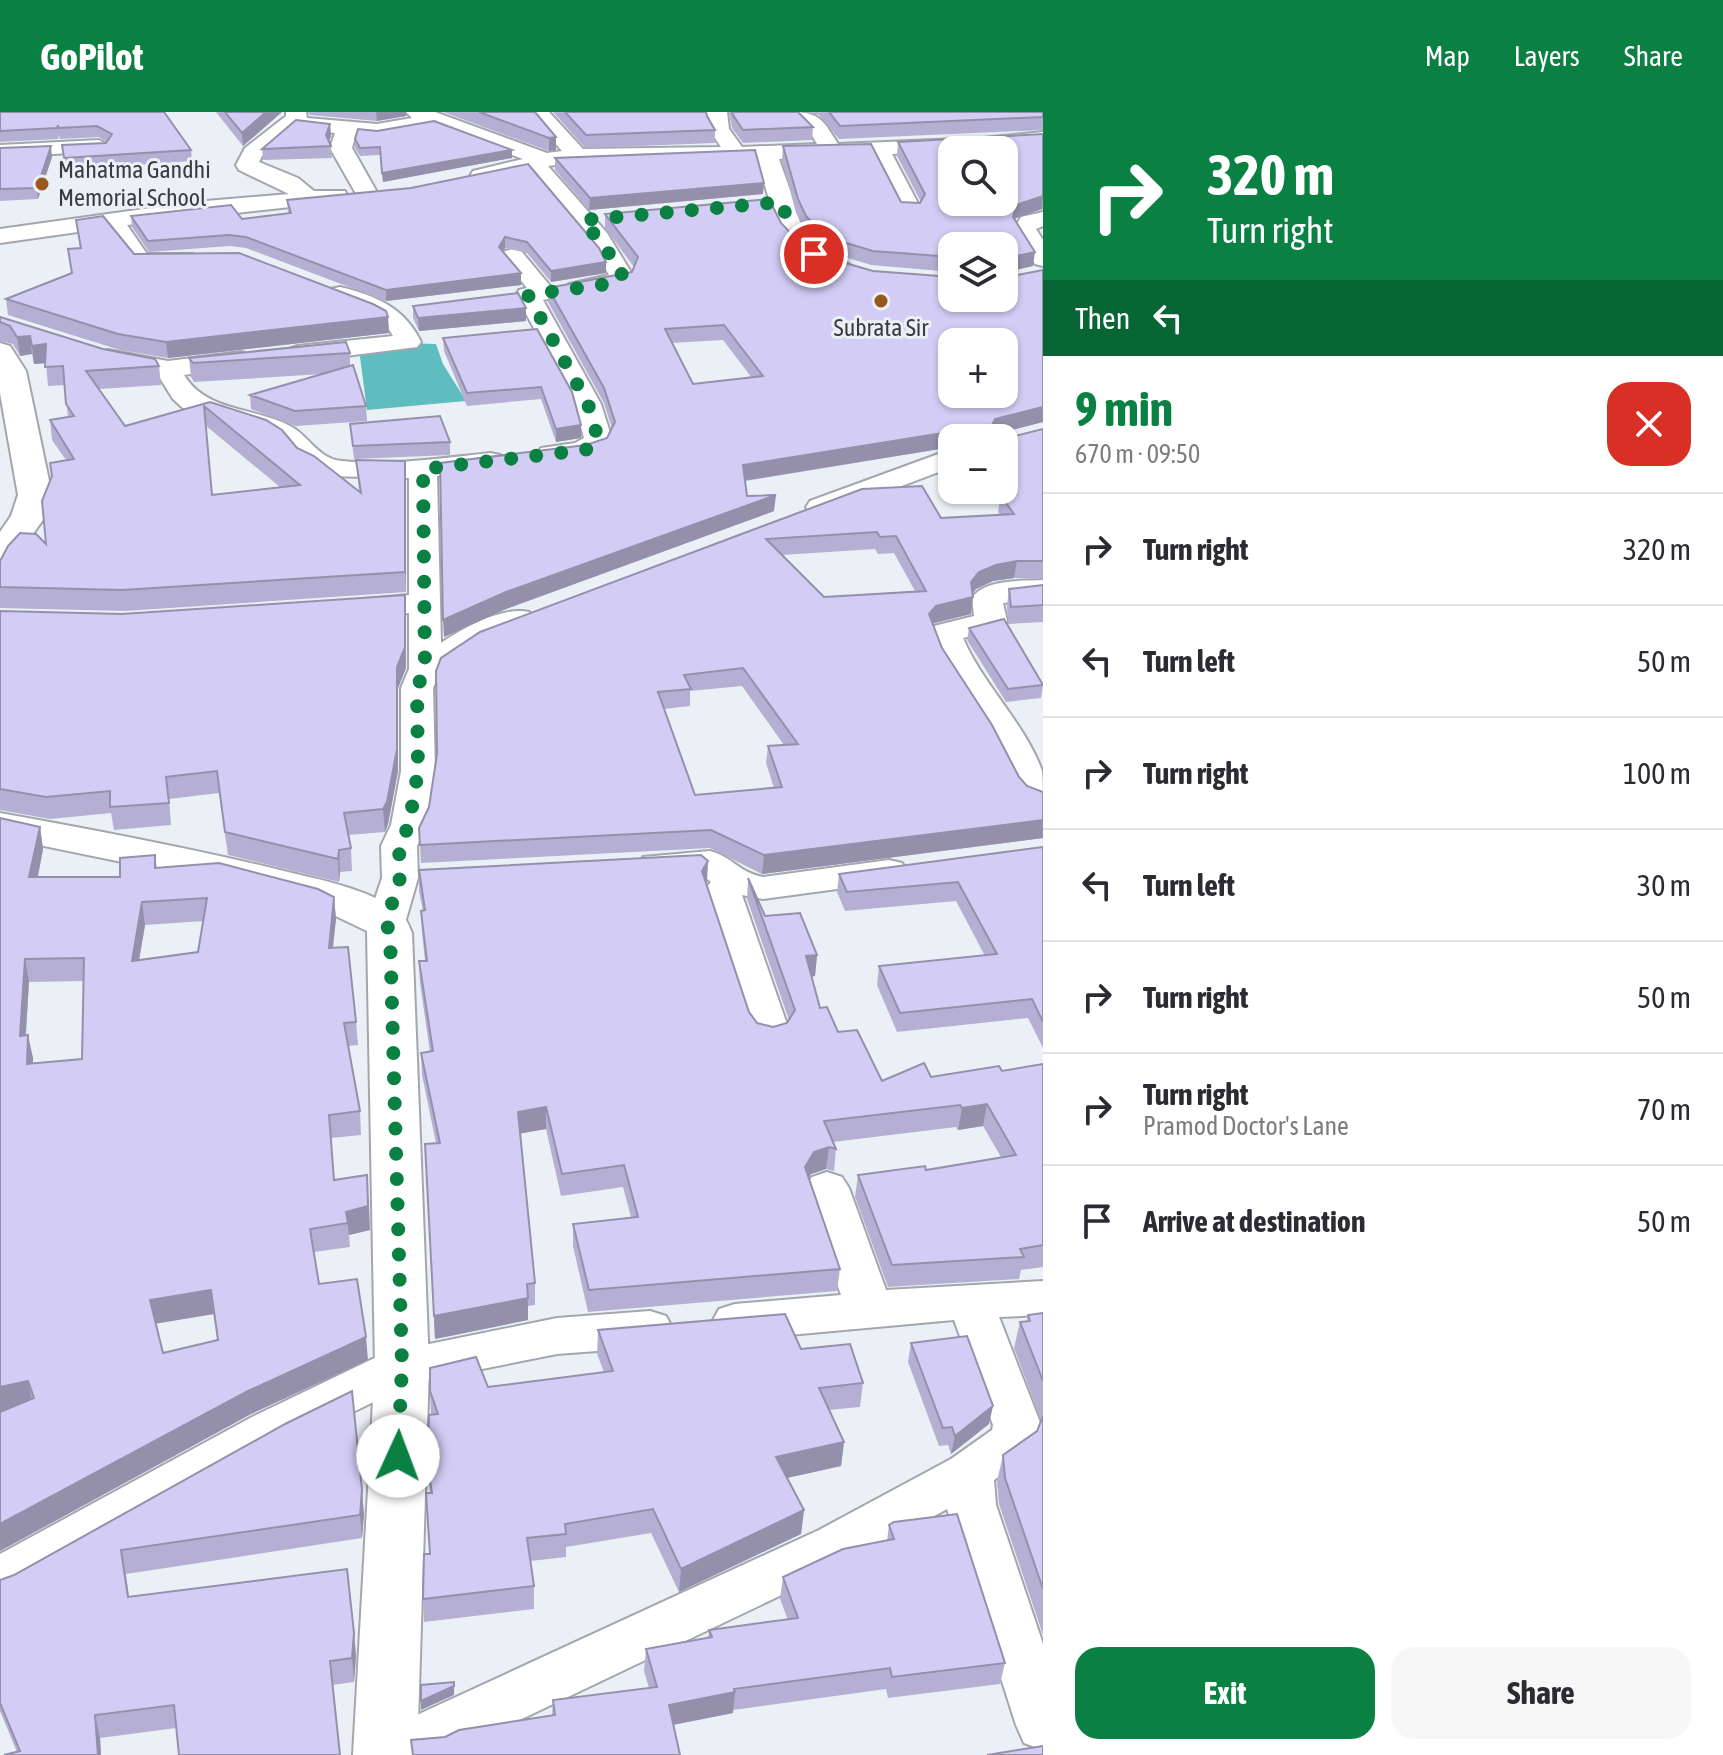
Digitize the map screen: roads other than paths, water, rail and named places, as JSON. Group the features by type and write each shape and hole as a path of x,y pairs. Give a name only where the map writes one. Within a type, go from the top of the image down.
{"main road":[{"path":"0,556 28,517 35,495 4,365"},
{"path":"0,825 166,855 277,882 365,910 406,892"},
{"path":"387,1755 402,1366 390,933 406,892"}],"street":[{"path":"538,112 577,156"},
{"path":"717,112 719,129 736,154"},
{"path":"798,112 817,126 830,148"},
{"path":"308,198 290,183 247,165 253,153 294,118 347,129 377,130 422,119 540,162 621,269 622,277 614,283 499,299"},
{"path":"422,119 456,163 480,176 577,156 766,153 983,144 1043,138"},
{"path":"347,129 341,148 367,194"},
{"path":"0,151 99,146"},
{"path":"878,147 910,209"},
{"path":"766,153 787,222 798,242 837,265 864,273"},
{"path":"674,155 682,177"},
{"path":"0,236 396,190"},
{"path":"752,204 782,202"},
{"path":"583,220 612,217"},
{"path":"1043,219 1029,222 1025,229 1043,259"},
{"path":"113,221 144,262 213,257"},
{"path":"168,369 182,393 192,402 279,431 295,441 311,460 326,468 423,469 585,450 594,446 598,439 588,404 545,330 536,294 513,256"},
{"path":"322,288 400,321 408,342"},
{"path":"384,312 413,308"},
{"path":"515,333 545,330"},
{"path":"87,351 144,367 168,369 439,340"},
{"path":"790,519 938,462"},
{"path":"406,892 399,846 409,825 418,771 417,688 425,669 423,469"},
{"path":"1043,589 1006,592 987,598 991,621 945,633 958,664 1009,741 1037,794 1043,797"},
{"path":"326,610 425,603"},
{"path":"425,669 468,639 546,608"},
{"path":"617,867 710,862 733,882 763,888 918,867"},
{"path":"733,882 722,891 770,1033"},
{"path":"827,1188 870,1311"},
{"path":"4,1567 402,1366 557,1336 970,1301 1043,1298"},
{"path":"387,1755 837,1545 969,1473 1014,1442 1017,1425 970,1301"},
{"path":"969,1473 971,1505 1043,1725"}],"water":[{"path":"405,343 436,344 443,364 466,401 367,410 360,357 364,350"}],"place":[{"name":"Mahatma Gandhi Memorial School","path":"42,184"},
{"name":"Subrata Sir","path":"881,301"}]}
